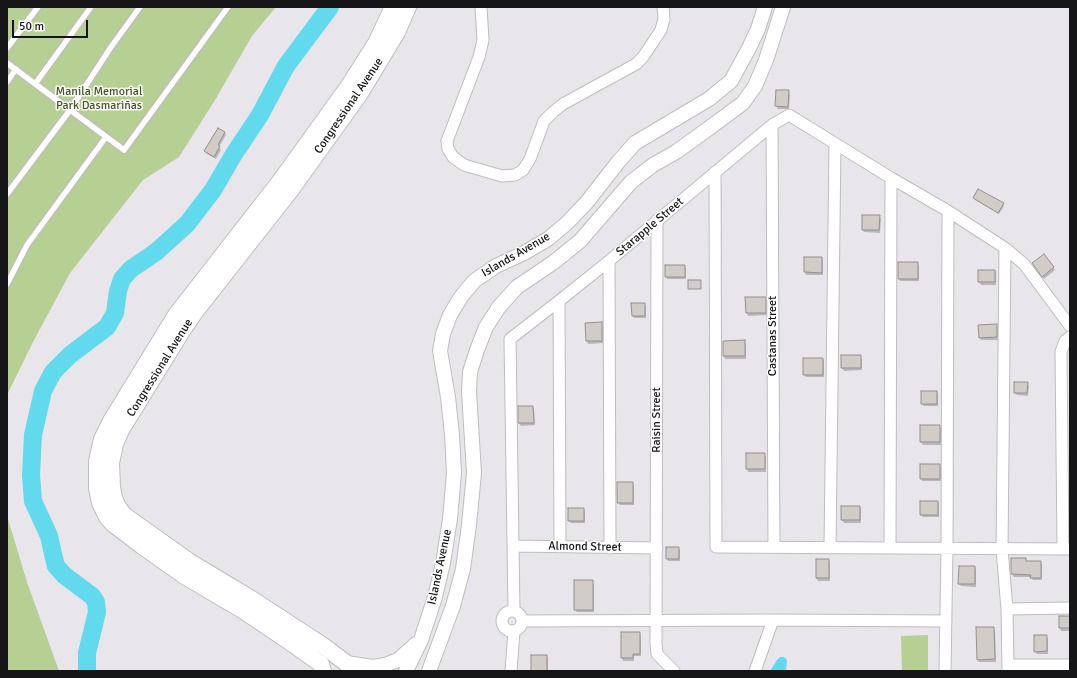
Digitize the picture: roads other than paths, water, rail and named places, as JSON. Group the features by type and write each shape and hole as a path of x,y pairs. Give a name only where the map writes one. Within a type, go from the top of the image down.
{"main road":[{"name":"Congressional Avenue","path":"324,669 244,611 183,575 113,524 103,510 98,495 96,479 97,461 102,439 111,421 176,315 281,180 348,87 376,43 393,7"},
{"name":"Congressional Avenue","path":"349,667 325,646 190,562 124,515 114,498 111,463 115,444 121,430 182,331 195,312 290,191 359,95 397,32 408,7"}],"street":[{"path":"482,7 483,40 480,57 447,141 448,149 453,157 464,165 502,176 515,175 523,170 530,159 544,121 553,112 563,104 636,64 643,57 661,30 664,19 663,7"},
{"name":"Islands Avenue","path":"406,671 421,640 435,597 444,563 452,505 454,473 448,397 440,351 443,334 450,315 474,280 496,266 524,253 548,239 567,223 587,202 635,143 709,100 731,81 758,29 765,7"},
{"name":"Islands Avenue","path":"429,671 453,606 463,569 469,532 474,473 469,392 470,372 486,327 498,307 517,287 554,262 580,241 631,182 676,152 743,103 755,86 766,60 783,7"},
{"name":"Starapple Street","path":"513,546 510,339 609,262 772,125 789,115 835,144"},
{"name":"Castanas Street","path":"772,125 774,547"},
{"path":"835,144 948,211 1005,248 1024,264 1070,326"},
{"path":"830,548 835,144"},
{"path":"715,172 716,547 1066,549 1061,352 1065,341 1070,337"},
{"path":"890,548 891,178"},
{"path":"945,671 948,211"},
{"name":"Raisin Street","path":"658,220 657,548 655,620 657,654 674,671"},
{"path":"1005,248 1002,549 1007,609 1008,669"},
{"path":"609,262 610,548"},
{"path":"559,301 560,547"},
{"path":"454,473 474,473"},
{"path":"513,546 514,611"},
{"name":"Almond Street","path":"513,546 657,548"},
{"path":"1007,609 1070,608"},
{"path":"514,611 520,615 522,621 521,626 514,631 511,631 503,626 502,620 503,616 508,612 514,611"},
{"path":"755,671 773,620"},
{"path":"522,621 946,621"},
{"path":"511,671 514,631"},
{"path":"349,667 373,667 385,665 398,660 421,640"},
{"path":"1008,669 1011,665 1070,665"}],"lane":[{"path":"7,48 38,7"},
{"path":"35,84 91,7"},
{"path":"7,194 70,110 111,47 140,7"},
{"path":"7,63 124,150 228,7"},
{"path":"7,82 16,70"},
{"path":"7,284 27,245 106,137"}],"water":[{"path":"780,657 784,657 787,660 786,671 770,671 777,660"}],"waterway":[{"path":"87,671 87,653 97,612 96,602 92,596 64,575 56,566 49,536 33,501 31,475 33,435 43,391 53,372 70,355 107,327 115,313 118,291 122,279 131,269 156,252 187,224 213,190 234,154 260,115 286,66 330,7"}],"park label":[{"name":"Manila Memorial Park Dasmariñas","path":"99,99"}]}
